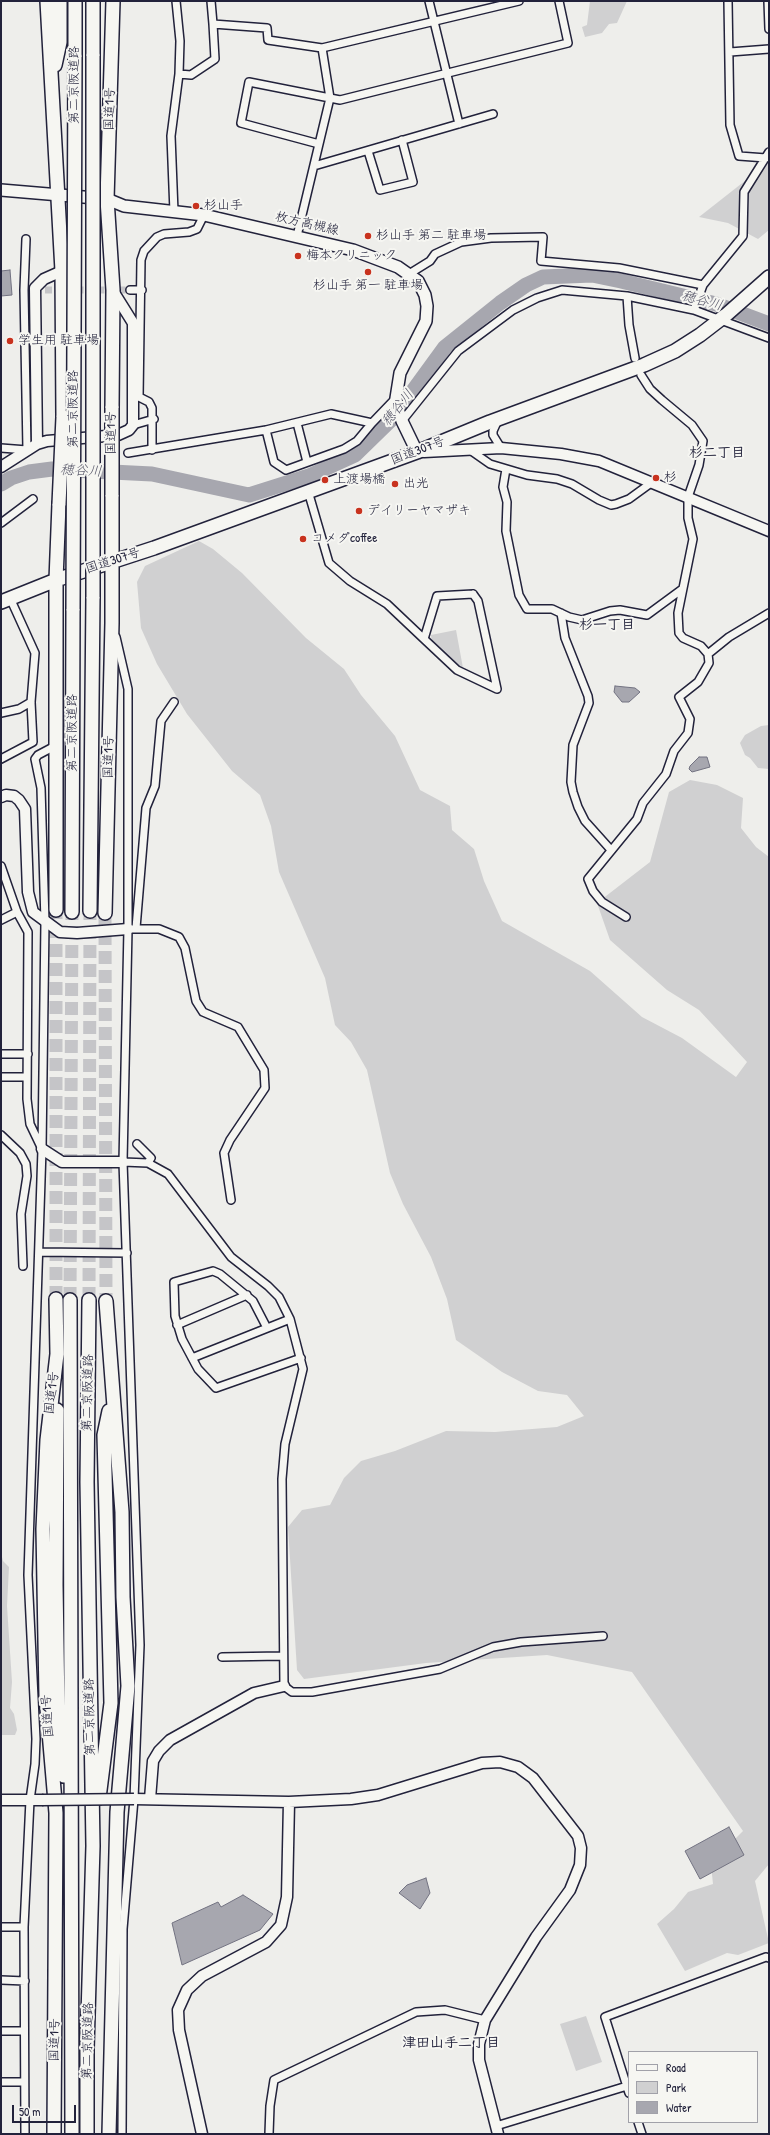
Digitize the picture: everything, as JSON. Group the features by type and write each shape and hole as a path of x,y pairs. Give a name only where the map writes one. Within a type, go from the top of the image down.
{"highway":[{"path":"47,1 62,271 63,417 56,580 56,910"},
{"path":"52,84 60,42 60,1"},
{"name":"第二京阪道路","path":"72,912 74,1"},
{"name":"第二京阪道路","path":"90,911 93,1"},
{"path":"108,1 110,96"},
{"name":"国道1号","path":"105,913 112,623 112,290 107,199 113,1"},
{"name":"国道307号","path":"6,600 56,580 112,562 417,452 500,418 644,365 675,351 723,318 769,277"},
{"name":"国道1号","path":"54,2134 56,1813 46,1697 43,1529 47,1440 57,1354 56,1299"},
{"name":"第二京阪道路","path":"70,1300 72,2134"},
{"name":"第二京阪道路","path":"87,2134 87,2049 93,1846 86,1482 89,1300"},
{"path":"106,1301 122,1512 122,1597 128,1686 117,1812 109,2134"},
{"path":"57,1354 56,1585 58,1708 72,1860"},
{"path":"93,1846 110,1703 104,1435 112,1394"}],"main road":[{"name":"枚方高槻線","path":"1,190 57,196 107,199 124,206 204,215 353,250 393,265 409,274 418,281 425,295 427,306 426,321 400,373 396,398 402,422 417,452"}],"street":[{"path":"174,212 171,136 179,74 180,41 176,1"},
{"path":"179,74 191,75 215,59 211,1"},
{"path":"429,1 459,124"},
{"path":"213,24 266,28 268,40 322,48 519,1"},
{"path":"320,144 241,123 249,82 340,100 568,43 559,1"},
{"path":"728,1 730,125 739,156 767,155"},
{"path":"768,1 769,29"},
{"path":"297,236 330,98 322,48"},
{"path":"730,52 769,49"},
{"path":"314,166 493,114"},
{"path":"368,151 380,190 414,182 402,140"},
{"path":"694,310 703,286 743,236 744,192 767,155"},
{"path":"152,450 154,419 152,408 149,402 139,397 142,290 141,260 144,251 151,242 164,234 189,232 197,229 204,215"},
{"path":"409,274 430,261 435,254 461,242 502,238 543,237 541,261 618,268 703,286"},
{"path":"26,239 24,290 27,450"},
{"path":"37,444 35,288 44,279 62,271"},
{"path":"112,290 133,323 133,425"},
{"path":"130,290 142,290"},
{"path":"402,422 458,351 513,310 537,298 562,290 627,296 694,310 723,318 769,338"},
{"path":"627,296 629,325 635,358"},
{"path":"626,918 602,902 588,879 611,850 624,837 637,819 643,803 666,774 674,751 688,733 690,719 679,697 698,682 709,663 708,654 701,646 683,638 679,633 678,613 681,590 693,539 688,518 688,497 700,465 703,441 692,425 650,389 642,375"},
{"path":"266,430 274,462 286,470 344,449 357,441 396,398"},
{"path":"128,453 266,430 331,414 372,423"},
{"path":"500,418 493,431 495,440 501,448"},
{"path":"1,467 37,444 48,441 118,435 129,430 133,425 154,419"},
{"path":"297,423 307,462"},
{"path":"1,448 27,450"},
{"path":"417,452 501,448 561,454 599,461 769,531"},
{"path":"470,450 490,464 506,469 557,479 572,484 599,500 611,505 629,499 650,483"},
{"path":"506,469 503,488 506,502 506,531 520,600 527,609 552,609 582,620 610,611 620,610 647,615 681,590"},
{"path":"308,491 329,563 350,581 387,604 424,639 457,670 497,689 478,601 473,594 437,596 424,639"},
{"path":"1,523 33,500"},
{"path":"1,759 33,742 31,702 35,653 6,600"},
{"path":"560,613 565,638 588,696 589,703 573,745 571,782 573,792 585,821 611,850"},
{"path":"708,654 729,637 769,613"},
{"path":"112,623 128,689 132,928 123,1162 140,1645 134,1799 123,1929 122,2134"},
{"path":"1,713 19,709 31,702"},
{"path":"132,928 146,808 155,786 161,721 174,702"},
{"path":"25,2134 24,1927 30,1800 35,1764 36,1739 28,1575 42,1149 45,922 41,788 35,759 38,755 55,746"},
{"path":"1,797 6,795 14,796 19,800 25,809 29,902 33,912 60,932 77,933 132,928 159,929 179,937 185,948 196,1001 203,1012 238,1027 264,1070 265,1088 230,1140 224,1153 231,1200"},
{"path":"1,866 18,912 28,932 27,1099 30,1124 42,1149 50,1156 62,1162 148,1163 168,1174 231,1257 268,1286 279,1297 290,1319 303,1369 286,1437 282,1479 282,1656 284,1686 292,1692 312,1692 440,1669 493,1647 521,1642 603,1636"},
{"path":"1,920 18,912"},
{"path":"1,1054 28,1054"},
{"path":"1,1077 28,1076"},
{"path":"1,1135 20,1153 26,1164 27,1176 21,1214 23,1266"},
{"path":"137,1144 151,1158 148,1163"},
{"path":"39,1252 127,1253"},
{"path":"267,1328 253,1301 220,1274 213,1271 174,1282 177,1325 198,1369 216,1388 301,1358"},
{"path":"177,1325 247,1295"},
{"path":"192,1358 290,1319"},
{"path":"222,1657 282,1656"},
{"path":"150,1799 153,1761 159,1751 170,1740 254,1693 284,1686"},
{"path":"1,1800 150,1799 289,1802 351,1799 378,1795 482,1763 500,1762 518,1767 533,1778 578,1836 581,1848 580,1865 570,1890 536,1937 485,2020 479,2044 479,2060 497,2130 628,2089 605,2017 766,1957 769,1958"},
{"path":"202,2134 180,2030 178,2010 187,1990 202,1976 266,1942 280,1925 287,1897 289,1802"},
{"path":"1,1927 24,1927"},
{"path":"1,1980 25,1981"},
{"path":"269,2134 270,2106 274,2080 416,2012 445,2010 485,2020"},
{"path":"1,2031 24,2031"},
{"path":"1,2082 24,2082"},
{"path":"638,2123 642,2134"}],"green space":[{"path":"590,1 627,1 617,23 609,24 602,33 585,37 582,27 587,25"},
{"path":"769,162 769,230 758,239 728,223 699,217"},
{"path":"199,541 213,549 242,573 306,638 344,669 361,695 395,736 420,790 450,806 452,830 474,849 484,881 502,921 590,971 642,1017 682,1038 736,1077 747,1062 699,1010 667,990 610,940 597,903 650,862 669,792 690,780 717,785 743,798 741,828 756,847 769,857 769,1864 755,1881 769,1943 738,1955 727,1953 685,1971 657,1924 674,1909 688,1892 713,1884 710,1855 723,1851 743,1831 632,1672 547,1655 426,1663 304,1679 297,1670 288,1527 302,1510 330,1505 344,1478 361,1461 395,1451 446,1431 495,1432 557,1427 584,1416 567,1395 538,1391 502,1372 456,1340 447,1299 431,1257 403,1204 390,1173 367,1070 351,1042 335,1025 325,978 279,872 271,826 260,795 232,771 187,714 157,664 141,628 137,582 145,566"},
{"path":"456,630 463,668 432,643 431,635"},
{"path":"769,725 769,769 758,768 750,758 745,755 740,743 745,735 761,726"},
{"path":"1,1553 3,1561 9,1567 7,1606 12,1682 10,1708 14,1714 17,1730 15,1735 1,1735"},
{"path":"586,2016 602,2062 576,2071 560,2024"}],"water":[{"path":"10,270 12,295 1,296 1,271"},
{"path":"615,686 635,688 640,692 629,702 622,702 614,692"},
{"path":"699,757 707,757 710,767 692,772 689,769 690,766"},
{"path":"729,1827 744,1855 700,1879 685,1851"},
{"path":"426,1878 430,1893 420,1909 399,1893 407,1885"},
{"path":"243,1895 273,1914 260,1930 182,1965 172,1923 218,1902 221,1907"}],"waterway":[{"name":"穂谷川","path":"1,484 11,478 29,472 52,469 152,474 249,495 309,476 355,455 394,417 445,347 500,303 526,285 543,277 592,275 621,281 716,304 769,324"}],"tunnel":[{"path":"24,290 130,290"},
{"path":"56,910 56,1299"},
{"path":"89,1300 90,911"},
{"path":"70,1300 72,912"},
{"path":"105,913 106,1301"}],"place":[{"name":"杉山手","path":"196,206"},
{"name":"杉山手 第二 駐車場","path":"368,236"},
{"name":"梅本クリニック","path":"298,256"},
{"name":"杉山手 第一 駐車場","path":"368,272"},
{"name":"学生用 駐車場","path":"10,341"},
{"name":"杉","path":"656,478"},
{"name":"上渡場橋","path":"325,480"},
{"name":"出光","path":"395,484"},
{"name":"デイリーヤマザキ","path":"359,511"},
{"name":"コメダcoffee","path":"303,539"}],"district":[{"name":"杉二丁目","path":"717,453"},
{"name":"杉一丁目","path":"607,625"},
{"name":"津田山手二丁目","path":"451,2043"}]}
